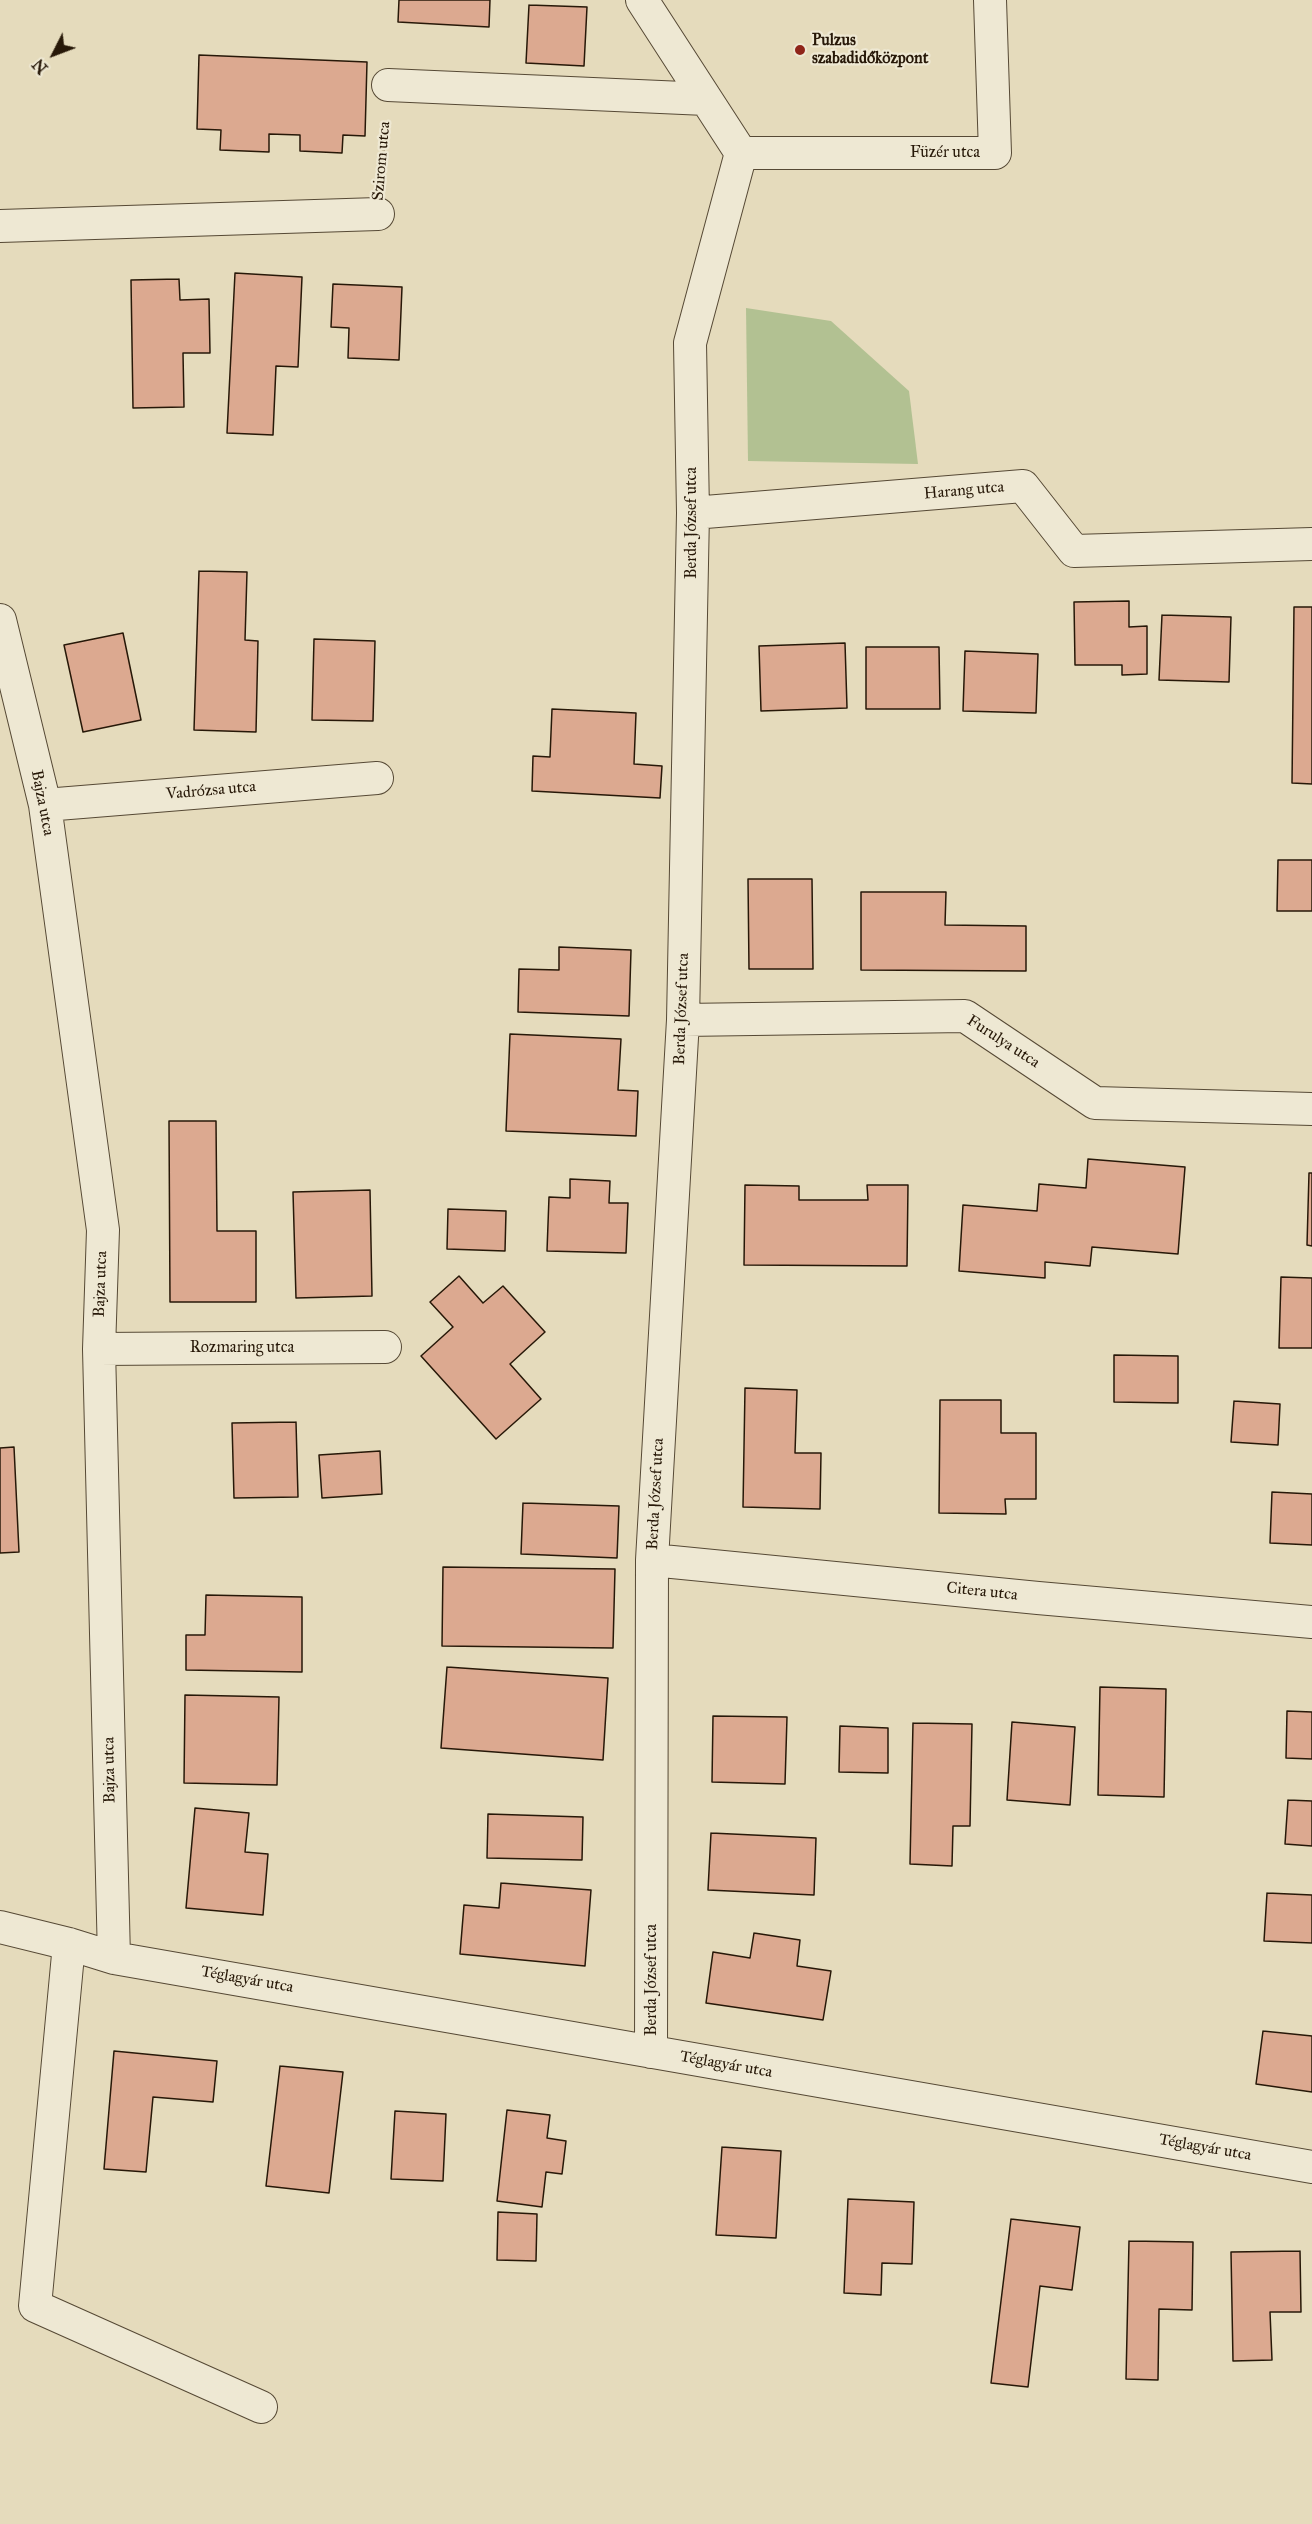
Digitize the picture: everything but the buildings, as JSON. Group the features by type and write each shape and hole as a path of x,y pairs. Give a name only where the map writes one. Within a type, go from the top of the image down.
{"street":[{"path":"642,0 741,153"},
{"name":"Füzér utca","path":"741,153 995,153 990,0"},
{"path":"388,85 706,99"},
{"name":"Berda József utca","path":"651,2052 652,1560 683,1020 693,513 690,343 741,153"},
{"name":"Szirom utca","path":"0,226 378,213"},
{"name":"Harang utca","path":"693,513 1023,486 1074,552 1312,544"},
{"name":"Bajza utca","path":"0,620 45,805 103,1230 99,1349 114,1958"},
{"name":"Vadrózsa utca","path":"45,805 377,778"},
{"name":"Furulya utca","path":"683,1020 965,1016 1095,1103 1312,1109"},
{"name":"Rozmaring utca","path":"99,1349 385,1347"},
{"name":"Citera utca","path":"652,1560 1312,1622"},
{"name":"Téglagyár utca","path":"0,1928 69,1944 114,1958 1312,2167"},
{"path":"69,1944 35,2306 261,2407"}],"path":[{"name":"Szirom utca","path":"378,213 388,85"}],"green space":[{"path":"746,308 831,321 909,391 918,464 748,461"}],"place":[{"name":"Pulzus szabadidőközpont","path":"800,50"}]}
